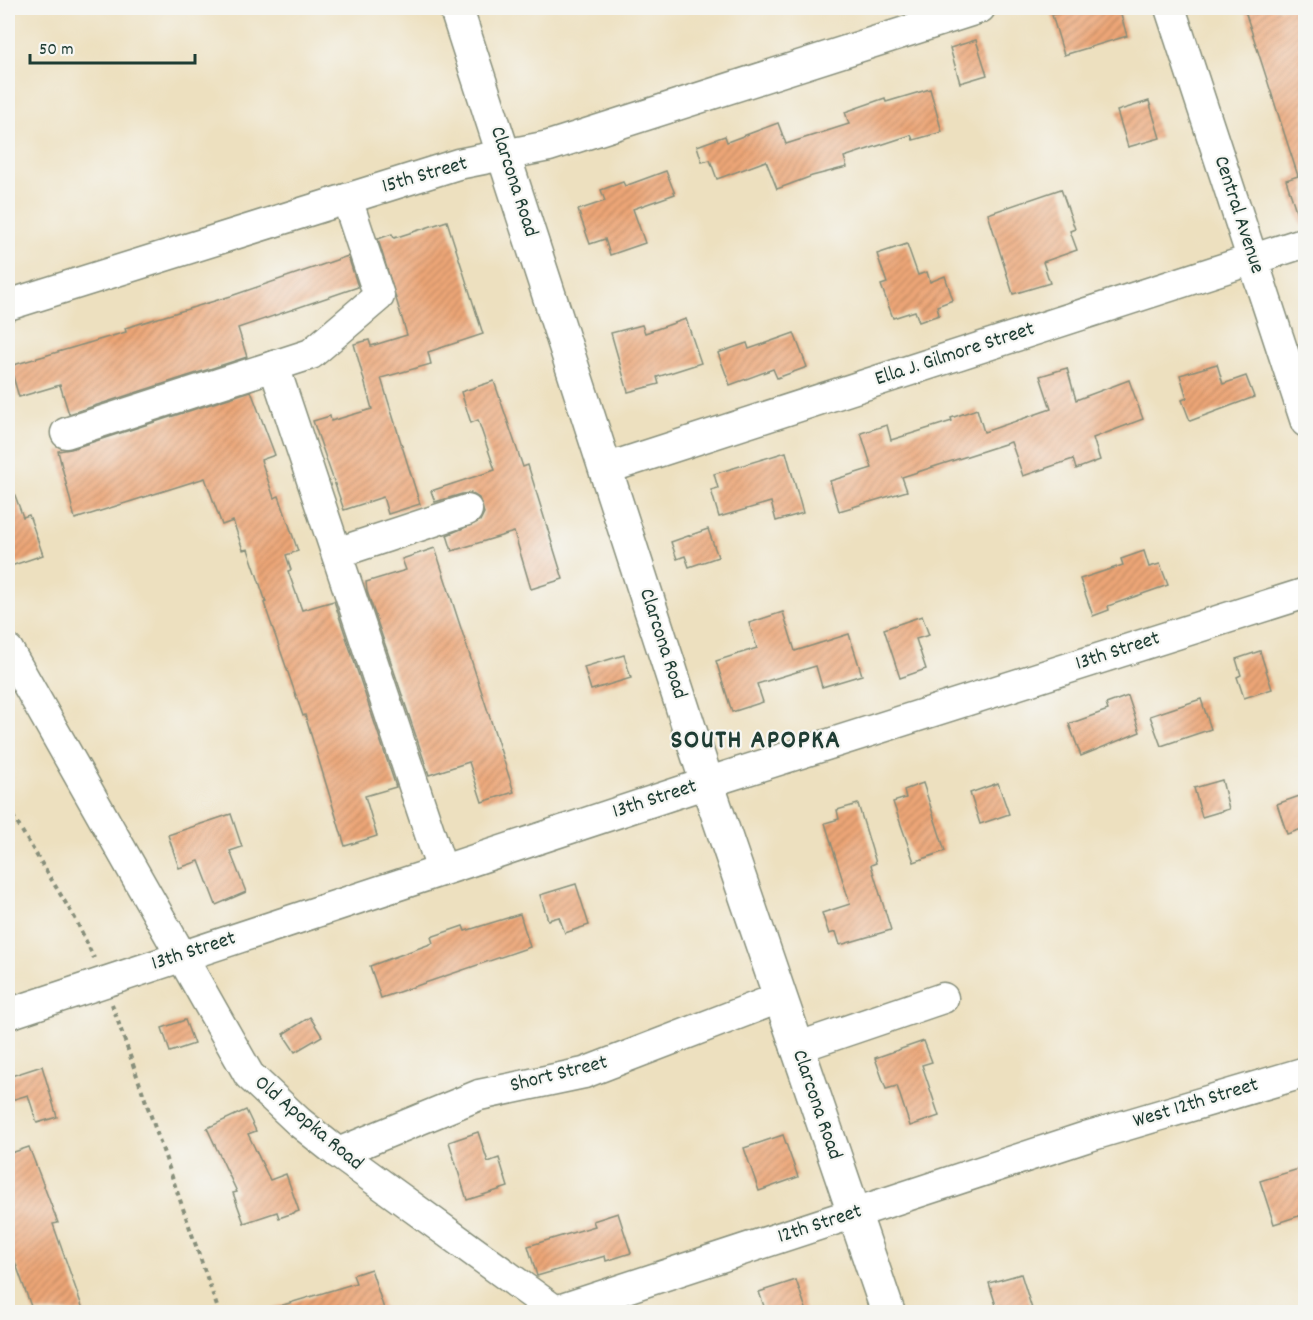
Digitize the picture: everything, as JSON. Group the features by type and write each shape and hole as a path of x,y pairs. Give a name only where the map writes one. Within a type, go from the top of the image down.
{"main road":[{"name":"Clarcona Road","path":"456,8 707,783 888,1312"}],"street":[{"name":"15th Street","path":"8,305 458,164 549,146 980,8"},
{"name":"Central Avenue","path":"1170,8 1305,423"},
{"path":"66,433 311,354 379,296 347,199"},
{"name":"Ella J. Gilmore Street","path":"605,469 1305,242"},
{"path":"274,366 441,870"},
{"path":"337,553 467,510"},
{"name":"13th Street","path":"8,1014 707,783 1305,593"},
{"name":"Old Apopka Road","path":"8,650 249,1075 299,1122 339,1153 555,1312"},
{"name":"Short Street","path":"339,1153 479,1095 584,1073 779,998"},
{"path":"796,1048 943,998"},
{"name":"West 12th Street","path":"1086,1137 1305,1072"},
{"name":"12th Street","path":"555,1312 1086,1137"}],"path":[{"path":"8,808 76,920 104,981 219,1312"}],"building":[{"path":"1078,8 1119,8 1127,36 1064,55 1052,15"},
{"path":"1257,8 1299,8 1305,28 1305,225 1301,226 1286,180 1298,176 1245,11"},
{"path":"976,40 987,75 960,83 950,48"},
{"path":"930,89 942,132 913,140 911,135 844,157 847,167 812,176 777,189 766,161 717,179 710,160 702,162 697,146 725,136 727,142 778,123 786,144 849,124 845,112 885,98 886,102"},
{"path":"1149,101 1160,138 1128,147 1117,111"},
{"path":"666,171 675,194 633,209 645,243 610,255 605,239 590,244 578,210 605,201 601,190 623,182 625,186"},
{"path":"1061,189 1075,229 1070,231 1077,250 1043,262 1050,283 1013,294 988,214"},
{"path":"447,221 483,334 428,352 431,364 381,378 420,504 388,514 383,497 344,510 313,421 330,416 331,421 372,409 354,344 369,340 371,346 407,335 378,239 392,234 394,238"},
{"path":"907,244 918,275 927,272 930,282 945,276 953,300 937,306 939,315 919,322 915,311 893,318 881,285 887,283 877,254"},
{"path":"348,256 358,287 238,328 247,357 69,414 60,385 19,397 10,366 126,332 125,328 231,296"},
{"path":"686,319 701,363 657,377 659,384 628,392 611,333 642,325 645,333"},
{"path":"794,333 807,367 777,378 773,369 730,385 718,353 747,343 749,349"},
{"path":"1217,364 1223,384 1246,376 1254,397 1190,421 1182,400 1187,398 1180,375"},
{"path":"1067,368 1076,400 1129,380 1143,419 1093,438 1100,460 1076,469 1073,459 1023,476 1011,442 902,477 907,491 839,511 830,481 872,468 861,433 887,425 891,440 952,421 951,418 977,409 984,432 1051,409 1040,376"},
{"path":"494,381 523,467 528,465 563,579 531,589 514,532 452,551 447,535 480,521 484,513 479,498 471,493 435,502 431,491 495,470 478,420 471,423 461,392"},
{"path":"251,391 275,455 261,460 274,498 279,496 298,551 286,555 291,570 288,571 302,610 334,601 396,787 365,796 377,836 345,846 305,715 303,716 264,603 266,602 248,549 243,550 233,521 222,525 205,478 75,519 58,451 71,449"},
{"path":"786,452 803,513 776,521 771,502 719,517 711,490 718,488 714,474"},
{"path":"8,482 10,482 23,517 29,515 43,555 8,567"},
{"path":"708,529 718,557 689,567 685,556 677,559 671,542"},
{"path":"435,548 514,792 482,802 469,762 429,775 367,591 366,582 406,570 402,559"},
{"path":"1144,551 1149,567 1160,564 1168,585 1108,606 1109,610 1093,616 1080,579 1123,565 1121,559"},
{"path":"783,612 795,651 849,634 862,675 822,687 816,666 757,684 763,702 732,712 716,661 757,648 749,623"},
{"path":"922,616 929,635 916,639 926,669 900,678 884,629"},
{"path":"1260,651 1272,689 1244,698 1237,677 1241,675 1236,659"},
{"path":"624,655 631,678 591,690 584,667"},
{"path":"1128,696 1140,732 1081,756 1069,724 1108,710 1106,704"},
{"path":"1201,699 1211,729 1161,746 1150,716"},
{"path":"1222,780 1229,809 1202,817 1194,788"},
{"path":"923,783 945,851 914,862 893,802 906,798 904,790"},
{"path":"998,783 1009,814 980,824 970,793"},
{"path":"1305,794 1305,828 1287,834 1277,804"},
{"path":"858,804 876,863 871,865 891,930 840,945 836,932 829,934 822,913 850,904 825,823 839,819 837,810"},
{"path":"231,814 242,847 230,851 246,892 216,905 199,861 179,868 168,835"},
{"path":"576,884 589,925 565,933 559,917 548,920 540,895"},
{"path":"520,914 530,947 381,998 370,966 433,943 431,937 463,926 465,931"},
{"path":"310,1017 322,1036 295,1052 283,1034"},
{"path":"185,1020 194,1044 170,1052 162,1028"},
{"path":"924,1041 932,1062 922,1065 939,1116 910,1126 897,1086 886,1089 875,1058"},
{"path":"42,1066 57,1117 37,1123 28,1095 8,1101 8,1077"},
{"path":"246,1110 256,1131 248,1134 270,1180 286,1174 299,1211 279,1218 277,1212 244,1223 233,1193 237,1192 207,1128"},
{"path":"478,1132 488,1162 499,1158 508,1187 467,1200 449,1142"},
{"path":"783,1135 798,1177 759,1191 744,1148"},
{"path":"29,1147 58,1223 53,1224 84,1312 33,1312 13,1256 8,1236 8,1154"},
{"path":"1305,1167 1305,1214 1274,1224 1260,1181"},
{"path":"618,1213 631,1253 606,1261 605,1256 537,1276 528,1246 595,1226 593,1221"},
{"path":"371,1269 385,1312 273,1312 273,1308 356,1283 353,1275"},
{"path":"1021,1274 1033,1312 998,1312 989,1283"},
{"path":"796,1280 807,1312 766,1312 759,1292"}],"district":[{"name":"SOUTH APOPKA","path":"756,741"}]}
